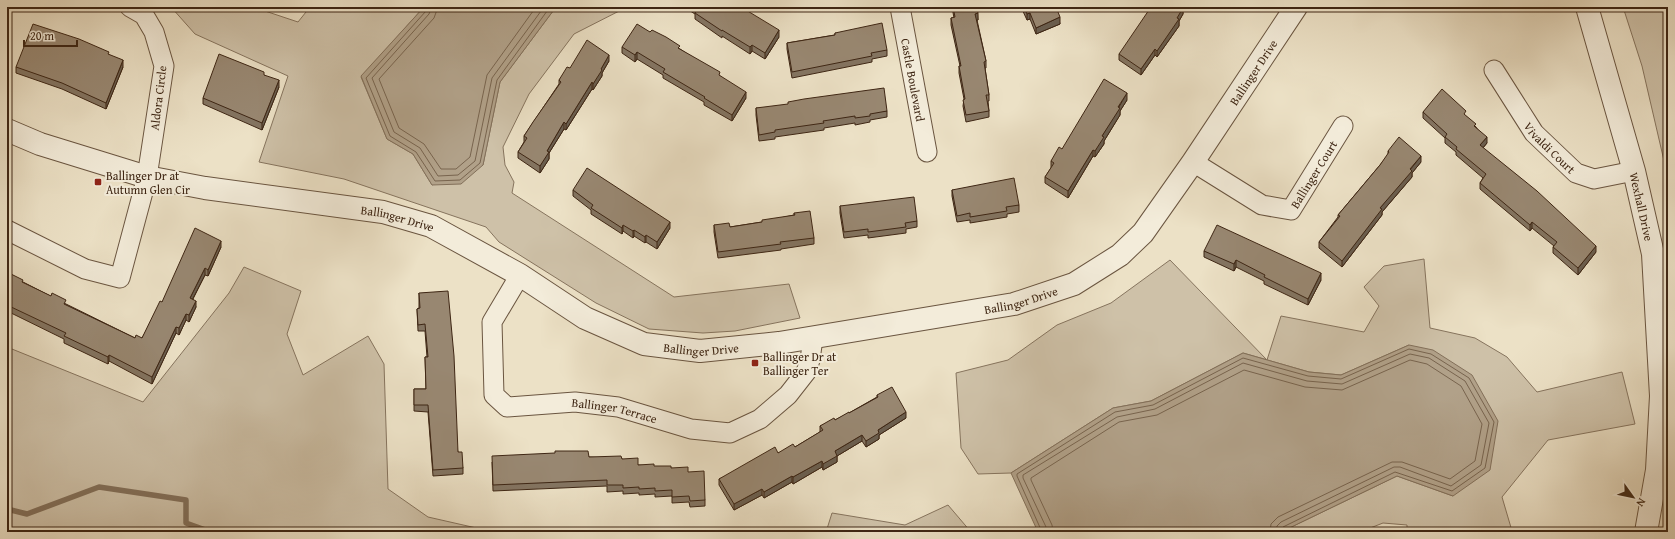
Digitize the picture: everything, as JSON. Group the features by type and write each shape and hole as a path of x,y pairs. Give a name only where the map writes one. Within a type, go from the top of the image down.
{"street":[{"name":"Aldora Circle","path":"7,230 85,269 120,278 147,177 164,66 154,32 144,15 130,7"},
{"name":"Castle Boulevard","path":"900,7 928,152"},
{"name":"Ballinger Drive","path":"7,130 40,144 147,177 205,188 382,212 431,226 520,275 585,318 644,344 700,351 813,338 1014,304 1074,284 1120,255 1143,233 1296,7"},
{"name":"Wexhall Drive","path":"1587,7 1634,171 1653,254 1662,396 1657,470 1646,532"},
{"name":"Vivaldi Court","path":"1494,70 1534,133 1576,173 1594,179 1634,171"},
{"name":"Ballinger Court","path":"1192,162 1262,205 1291,210 1344,126"},
{"name":"Ballinger Terrace","path":"520,275 492,322 494,395 507,406 575,402 610,406 691,429 730,433 760,419 788,395 806,372 810,360 813,338"}],"shaded area":[{"path":"171,7 253,7 298,22 310,7 338,7 341,9 342,7 424,7 361,77 387,139 413,154 432,185 483,165 500,82 556,7 627,7 574,34 529,94 503,147 505,165 514,182 512,193 674,297 789,284 800,318 735,331 703,333 649,329 596,303 499,242 486,227 344,179 259,162 288,76 195,34"},
{"path":"1623,7 1668,7 1668,178 1642,66"},
{"path":"1424,259 1430,328 1475,338 1507,357 1537,392 1622,372 1635,424 1548,440 1502,497 1512,531 1514,532 1407,532 1407,525 1383,523 1360,532 1281,532 1397,476 1453,496 1409,345 1341,375 1309,372 1267,360 1281,316 1364,332 1379,306 1364,287 1384,266"},
{"path":"1170,260 1267,360 1243,353 1151,401 1113,408 1011,473 978,474 961,448 956,373 1008,360 1057,325 1111,303"},
{"path":"244,267 301,291 287,334 303,375 368,336 384,364 388,489 428,517 494,532 7,532 7,347 143,402 229,293"},
{"path":"948,505 971,532 826,532 832,513 905,525"}],"water":[{"path":"424,7 556,7 500,82 483,165 461,184 432,185 413,154 387,139 361,76"},
{"path":"1409,345 1433,350 1472,375 1498,421 1490,470 1453,496 1397,476 1281,532 1038,532 1011,473 1113,408 1151,401 1243,353 1309,372 1341,375"}],"building":[{"path":"695,7 741,7 779,30 765,53 752,45 750,47 722,31 695,13 698,9"},
{"path":"953,7 977,7 978,13 975,14 986,61 984,62 989,95 986,95 989,111 966,115 963,100 965,99 959,66 961,66 951,18 955,17"},
{"path":"1024,7 1056,7 1060,17 1036,28 1030,13 1027,14"},
{"path":"1151,7 1183,8 1177,18 1179,19 1157,51 1155,49 1141,69 1119,54"},
{"path":"7,9 11,12 7,16"},
{"path":"882,23 887,50 871,53 872,56 792,72 787,43 835,35 835,33"},
{"path":"33,24 79,39 123,60 106,103 62,83 16,67"},
{"path":"637,24 650,32 652,30 666,37 680,46 678,48 720,72 719,75 746,92 732,115 663,72 665,69 637,52 635,55 622,47"},
{"path":"587,40 609,55 593,84 592,82 566,124 564,122 540,166 518,152 527,138 524,136 561,82 559,80 567,67 570,68"},
{"path":"219,54 264,72 264,75 279,80 262,123 203,98"},
{"path":"1104,79 1127,93 1118,107 1120,108 1102,136 1104,137 1095,151 1093,150 1068,191 1045,177 1054,163 1051,161 1059,147 1062,149"},
{"path":"884,88 887,111 870,114 870,116 855,118 855,116 823,121 824,123 775,130 775,132 759,135 756,108 788,104 788,102 804,99"},
{"path":"1442,89 1466,111 1464,114 1476,124 1474,126 1487,137 1480,145 1537,191 1596,246 1578,268 1553,247 1557,242 1532,222 1530,225 1480,183 1486,174 1456,149 1457,147 1445,137 1447,134 1423,112"},
{"path":"1399,137 1421,156 1410,169 1412,171 1380,208 1382,209 1342,261 1319,242 1340,216 1338,215 1380,165 1389,152 1388,151"},
{"path":"587,168 670,222 657,242 646,235 645,237 623,225 622,228 591,208 593,205 573,190"},
{"path":"1014,178 1019,205 1006,207 1007,211 970,217 970,213 957,216 952,190"},
{"path":"914,197 917,221 905,223 906,227 868,232 868,229 844,232 840,206"},
{"path":"810,211 814,238 718,252 714,225 729,223 730,227 762,222 762,220"},
{"path":"1217,225 1321,273 1308,299 1264,277 1265,275 1236,260 1234,264 1204,251"},
{"path":"195,228 221,241 208,270 205,268 190,298 196,301 189,315 186,314 179,328 176,327 152,377 109,355 108,357 64,336 66,333 7,305 7,272 23,280 22,282 51,296 52,293 66,300 64,304 135,338 136,335 142,338 160,301 162,302"},
{"path":"448,291 454,356 458,452 462,452 463,468 433,470 428,405 414,405 414,389 426,389 425,357 428,357 425,324 418,325 417,309 420,308 419,293"},
{"path":"892,387 906,412 878,430 879,433 866,441 862,435 835,451 837,456 823,464 822,461 764,492 762,489 734,504 719,479 775,447 778,453 793,444 795,447 823,430 820,426 834,418 835,420 849,413 878,397 877,395"},
{"path":"555,451 588,451 589,457 621,456 622,459 638,458 638,465 654,464 654,466 671,466 671,468 688,467 688,472 704,471 705,500 690,501 689,496 672,497 672,490 655,491 655,488 623,488 623,485 607,485 607,480 493,485 492,456 555,453"}],"waterway":[{"path":"7,509 27,514 99,487 186,500 186,523 211,532"}],"place":[{"name":"Ballinger Dr at Autumn Glen Cir","path":"98,182"},
{"name":"Ballinger Dr at Ballinger Ter","path":"755,363"}]}
